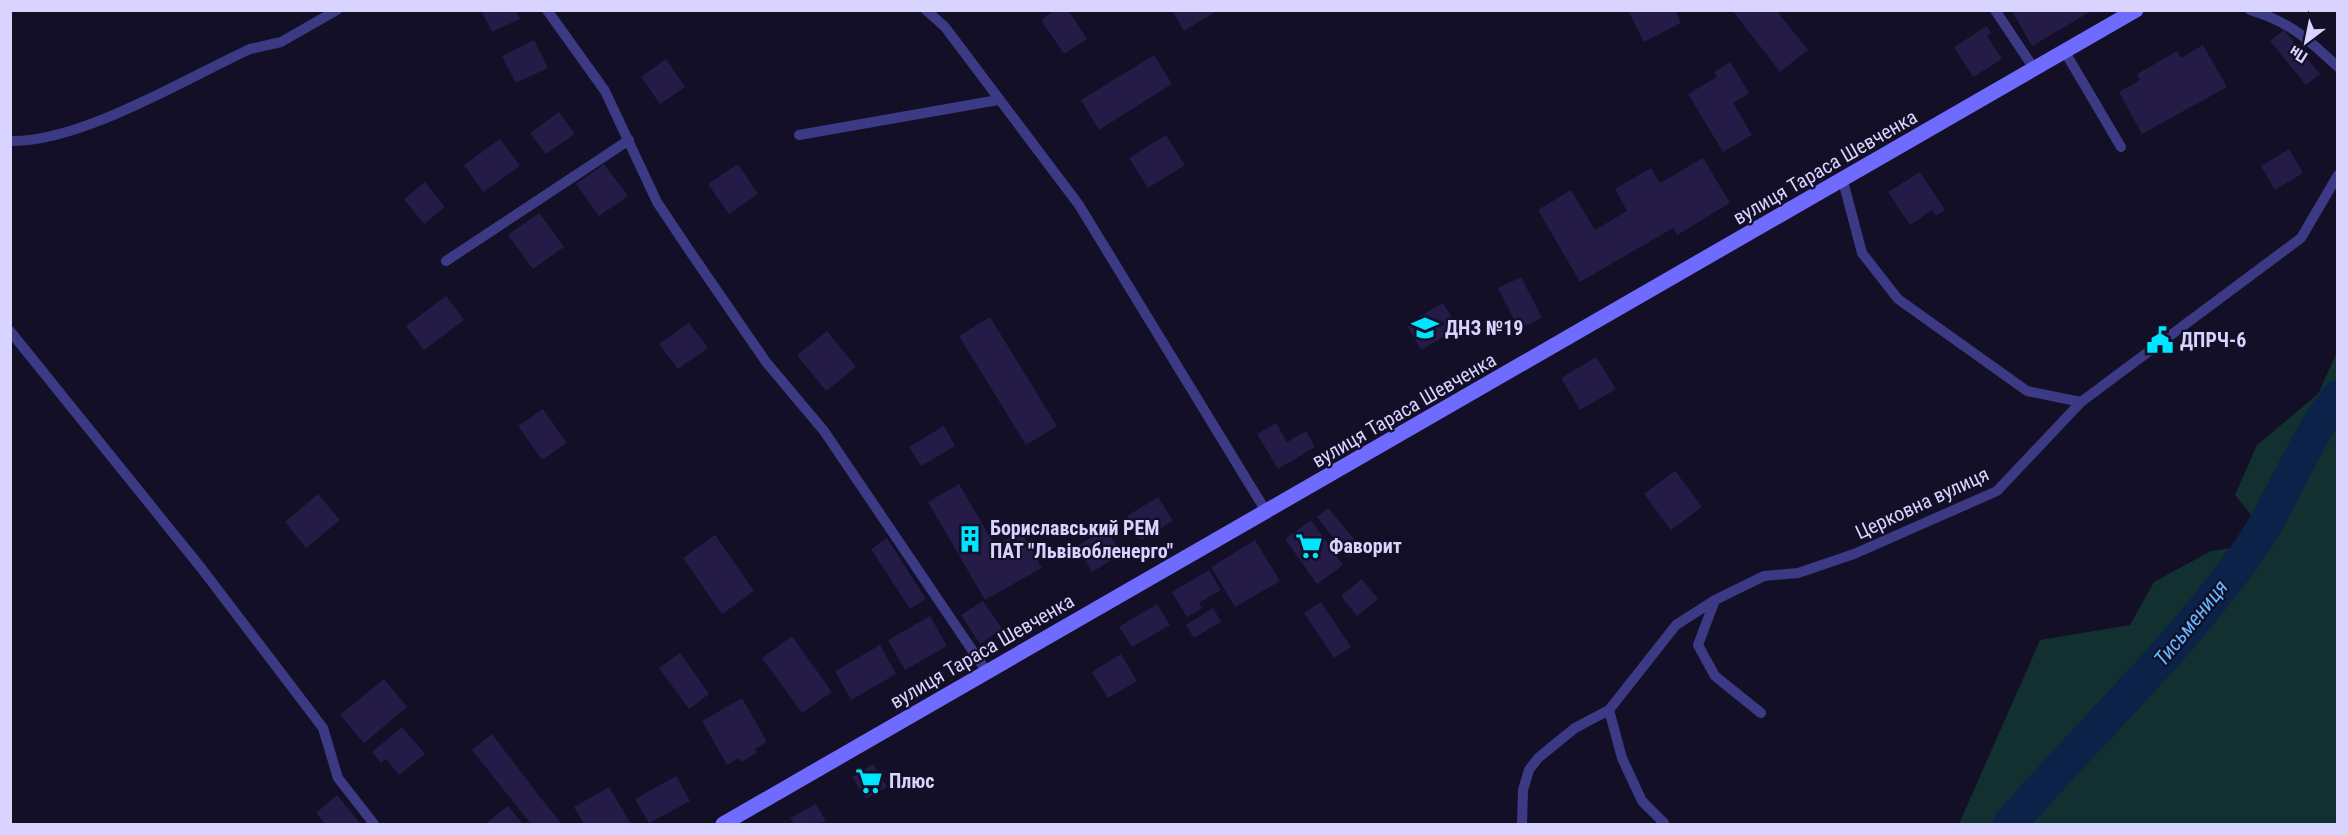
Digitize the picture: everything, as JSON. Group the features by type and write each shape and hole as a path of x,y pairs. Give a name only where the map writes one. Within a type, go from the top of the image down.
{"main road":[{"name":"вулиця Тараса Шевченка","path":"723,825 1268,513 2136,10"}],"lane":[{"path":"10,141 25,141 71,132 249,49 281,42 337,10"},
{"path":"547,10 605,92 657,202 766,362 824,431 987,672"},
{"path":"926,10 945,27 1078,205 1268,513"},
{"path":"1995,10 2035,70"},
{"path":"2250,10 2280,19 2310,40 2337,67"},
{"path":"2065,52 2121,147"},
{"path":"799,135 998,100"},
{"path":"446,261 629,141"},
{"name":"Церковна вулиця","path":"1522,825 1523,790 1529,770 1538,758 1575,728 1609,710 1676,625 1715,600 1764,576 1798,573 1854,554 1997,491 2081,402 2301,238 2337,175"},
{"path":"1843,181 1862,253 1898,299 2027,391 2081,402"},
{"path":"10,331 202,569 323,728 338,778 374,825"},
{"path":"1715,600 1698,645 1715,676 1761,713"},
{"path":"1609,710 1622,758 1642,801 1664,824"}],"green space":[{"path":"2337,352 2337,824 1959,824 2040,640 2130,625 2154,582 2211,551 2273,542 2235,495 2257,445 2318,394"}],"building":[{"path":"481,10 516,10 520,19 492,32"},
{"path":"1055,10 1068,10 1087,39 1064,54 1041,20"},
{"path":"1172,10 1218,10 1184,31"},
{"path":"1628,10 1675,10 1681,23 1644,42"},
{"path":"1732,10 1776,10 1808,50 1780,72"},
{"path":"2013,10 2093,10 2032,46 2012,11"},
{"path":"1987,26 1991,33 1987,36 2002,59 1973,77 1954,47"},
{"path":"2284,30 2320,74 2306,85 2270,41"},
{"path":"534,40 548,68 516,83 502,56"},
{"path":"2203,45 2227,87 2142,134 2119,92 2140,80 2137,74 2177,51 2181,58"},
{"path":"1154,55 1172,84 1099,130 1081,100"},
{"path":"666,59 685,87 660,104 641,77"},
{"path":"1730,62 1749,93 1733,103 1752,135 1723,152 1688,94 1717,77 1714,72"},
{"path":"559,112 575,134 546,154 530,133"},
{"path":"1166,135 1185,165 1148,188 1129,158"},
{"path":"500,139 520,166 483,192 464,165"},
{"path":"2289,149 2303,173 2275,190 2261,166"},
{"path":"1703,158 1730,203 1677,235 1673,228 1580,282 1538,210 1571,190 1595,230 1627,211 1615,189 1651,168 1660,183"},
{"path":"604,164 628,196 599,216 576,184"},
{"path":"738,164 758,194 729,214 708,184"},
{"path":"1920,172 1945,210 1936,216 1932,210 1910,225 1888,192"},
{"path":"425,182 445,207 424,224 404,199"},
{"path":"539,213 564,247 533,269 508,235"},
{"path":"1521,277 1542,318 1519,329 1498,288"},
{"path":"446,296 464,320 424,350 406,326"},
{"path":"1443,303 1458,328 1421,350 1406,324"},
{"path":"990,317 1057,426 1026,445 959,336"},
{"path":"689,323 708,348 678,369 659,344"},
{"path":"827,331 856,367 826,391 797,355"},
{"path":"1596,357 1616,389 1580,410 1561,378"},
{"path":"543,409 567,443 542,460 518,426"},
{"path":"1276,423 1287,442 1306,431 1315,447 1278,469 1257,434"},
{"path":"944,426 955,446 921,466 909,447"},
{"path":"1675,471 1702,507 1671,530 1644,494"},
{"name":"Бориславський РЕМ ПАТ \"Львівобленерго\"","path":"959,484 995,546 1021,531 1042,568 985,600 928,502"},
{"path":"318,494 340,520 306,548 285,522"},
{"path":"1158,497 1173,521 1141,540 1127,516"},
{"path":"1328,508 1361,547 1349,557 1317,517"},
{"path":"1311,520 1343,565 1317,584 1285,539"},
{"path":"1106,529 1122,554 1092,572 1077,546"},
{"path":"715,535 754,591 722,614 683,558"},
{"path":"887,538 926,599 910,609 871,549"},
{"path":"1255,540 1280,581 1235,607 1211,567"},
{"path":"1209,570 1221,590 1199,603 1202,608 1187,617 1172,592"},
{"path":"1362,579 1378,599 1357,616 1341,596"},
{"path":"983,601 1002,629 980,644 961,615"},
{"path":"1321,602 1351,647 1334,658 1304,613"},
{"path":"1157,604 1170,625 1132,647 1119,627"},
{"path":"1213,608 1221,622 1194,638 1186,625"},
{"path":"930,616 947,646 905,670 888,640"},
{"path":"792,636 832,692 802,713 762,658"},
{"path":"880,645 896,674 851,700 835,671"},
{"path":"680,653 709,694 689,709 659,668"},
{"path":"1121,654 1137,681 1108,698 1092,672"},
{"path":"384,679 407,707 364,743 340,715"},
{"path":"742,698 767,742 755,749 757,753 741,762 739,758 727,765 702,721"},
{"path":"402,727 425,754 399,775 386,759 381,763 372,752"},
{"path":"492,734 562,824 531,824 472,750"},
{"path":"873,764 887,787 866,799 852,777"},
{"path":"676,776 690,801 649,823 635,799"},
{"path":"609,787 631,824 584,824 574,807"},
{"path":"337,795 361,824 326,824 316,813"},
{"path":"816,804 826,822 794,824 790,818"},
{"path":"508,806 523,824 485,824"}],"waterway":[{"name":"Тисьмениця","path":"2010,824 2163,656 2222,587 2261,532 2313,434 2338,397"}],"place":[{"name":"ДНЗ №19","path":"1425,328"},
{"name":"ДПРЧ-6","path":"2160,340"},
{"name":"Бориславський РЕМ ПАТ \"Львівобленерго\"","path":"970,539"},
{"name":"Фаворит","path":"1309,546"},
{"name":"Плюс","path":"869,781"}]}
